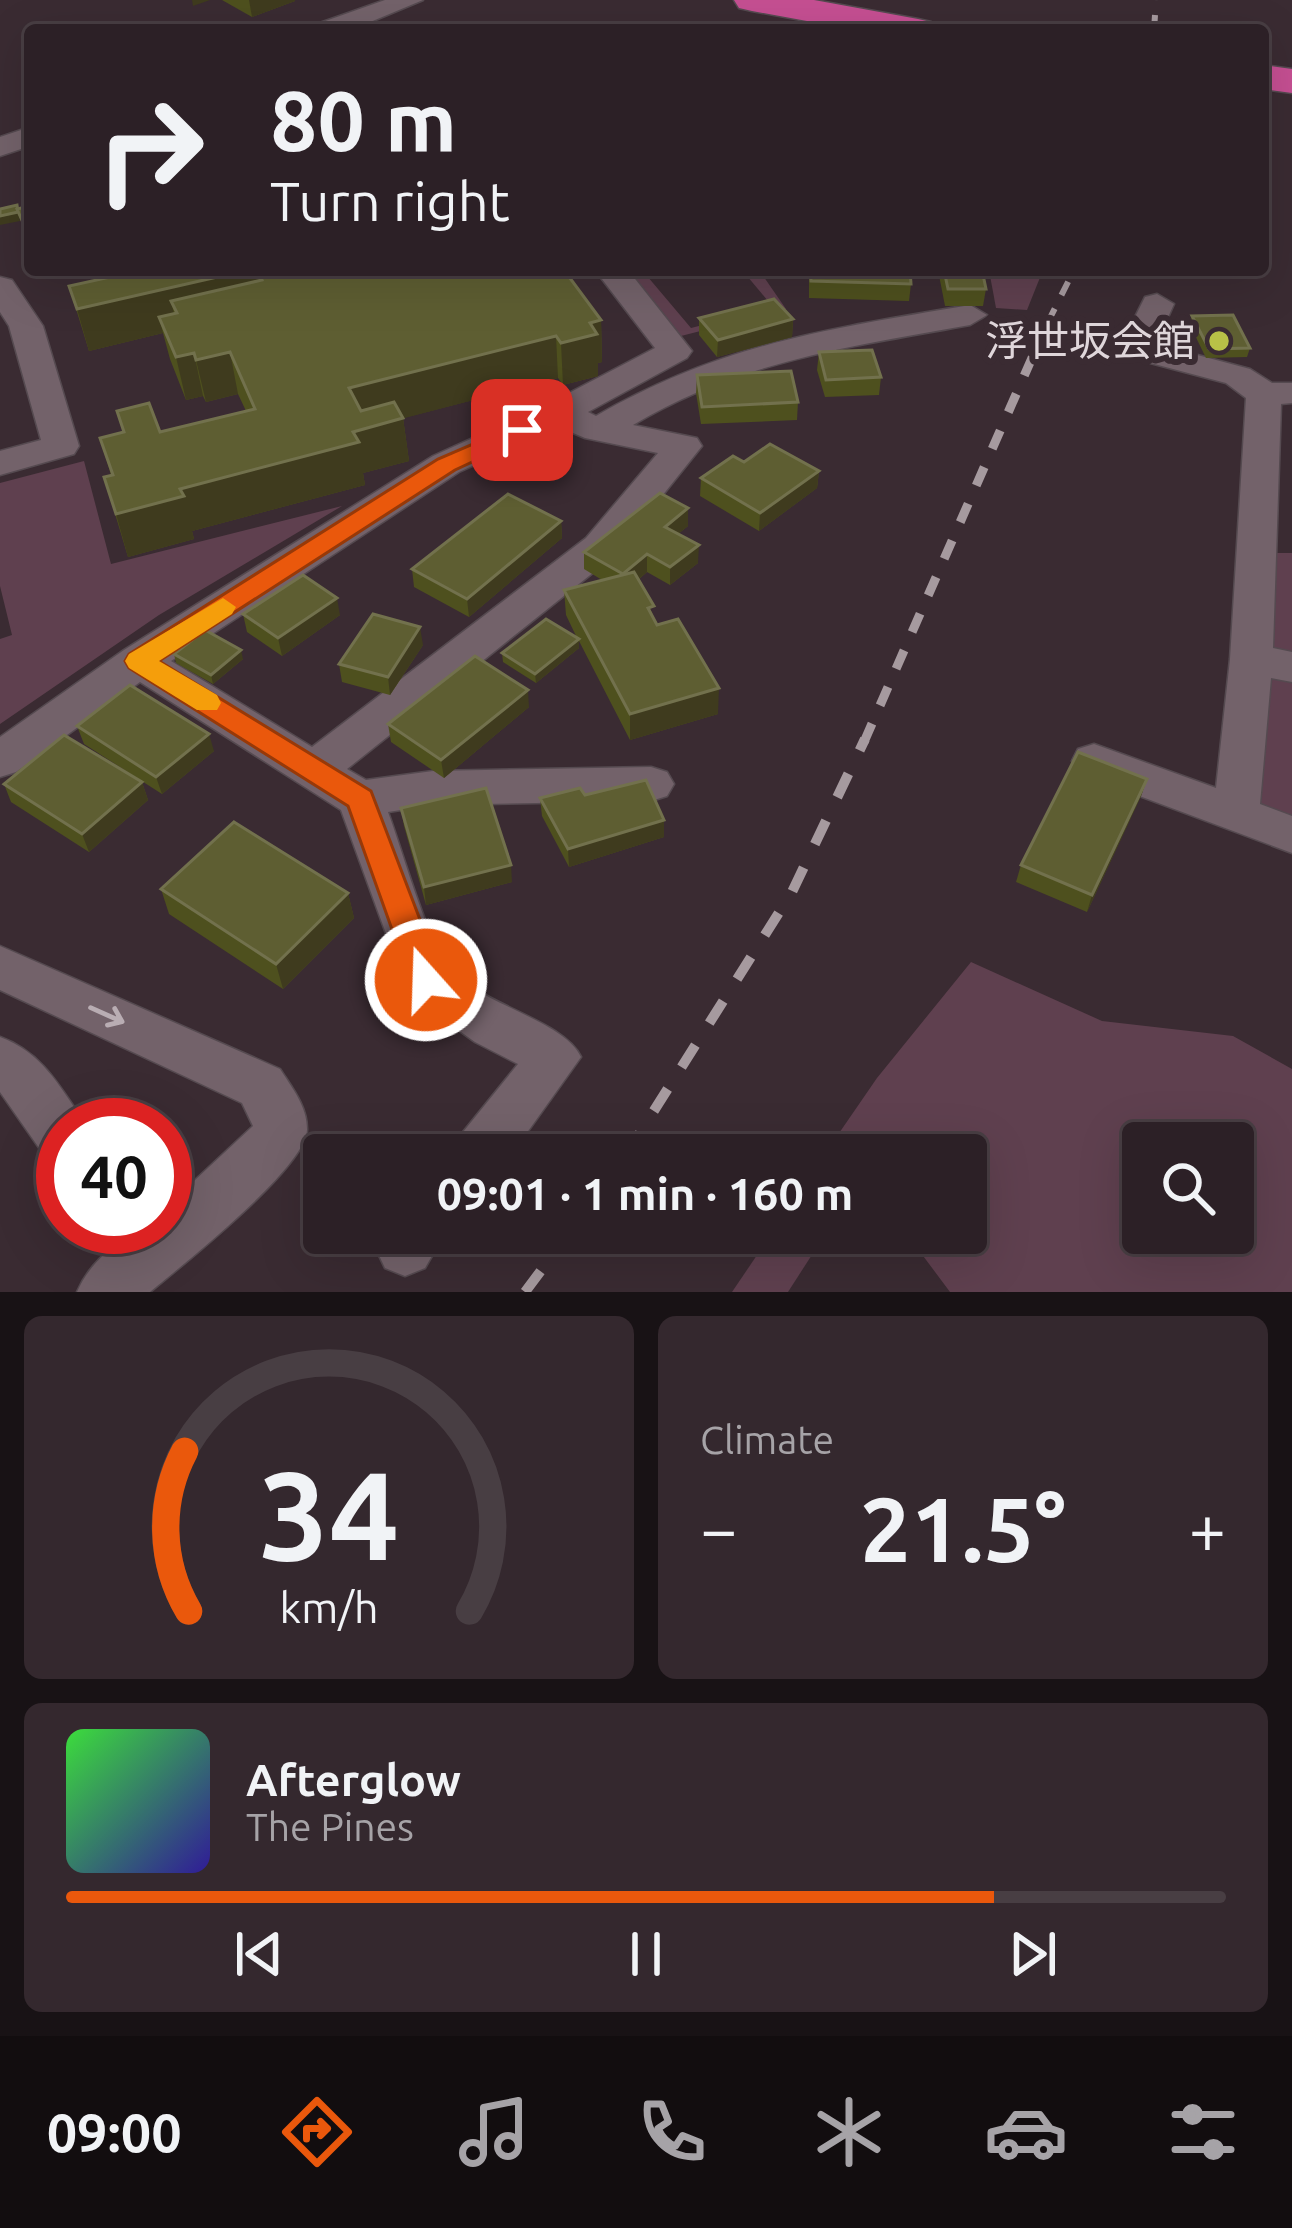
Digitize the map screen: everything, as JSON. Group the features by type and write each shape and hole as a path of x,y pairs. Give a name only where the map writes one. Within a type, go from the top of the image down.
{"highway":[{"path":"752,0 885,24"}],"street":[{"path":"343,24 410,0"},
{"path":"0,760 139,661 446,464 560,413 675,351 615,276"},
{"path":"0,286 26,326 61,446 0,463"},
{"path":"1157,304 1136,349 1238,376 1278,394 1271,663 1236,813"},
{"path":"598,430 670,388 782,348 970,315"},
{"path":"316,769 600,547 684,446 598,430 560,413"},
{"path":"139,661 361,800 426,980 493,1026 555,1057 494,1134"},
{"path":"1093,760 1292,835"},
{"path":"361,800 433,788 651,784"},
{"path":"0,968 261,1086 277,1110 281,1134 219,1198 192,1214"},
{"path":"0,1060 27,1082 37,1098"},
{"path":"106,1292 141,1254"}],"shaded area":[{"path":"630,276 647,276 691,328 773,307 747,276 763,276 786,309 681,336"},
{"path":"990,276 1041,276 1027,310 996,308"},
{"path":"84,461 111,564 342,506 159,615 0,724 0,639 12,635 0,586 0,483"},
{"path":"1273,553 1292,553 1292,658 1267,652"},
{"path":"1266,671 1292,676 1292,825 1249,809"},
{"path":"971,962 1102,1021 1233,1036 1292,1069 1292,1292 950,1292 922,1254 987,1254 987,1134 838,1134 877,1078"},
{"path":"758,1254 812,1254 788,1292 732,1292"}],"building":[{"path":"17,205 18,212 0,216 0,209"},
{"path":"115,276 222,276 77,309 69,286"},
{"path":"260,276 568,276 601,320 590,323 597,334 561,343 556,336 349,388 361,411 394,402 403,418 353,432 359,442 180,489 184,496 116,514 104,477 113,475 100,438 124,432 117,411 149,403 160,432 255,409 230,352 196,360 194,353 176,357 159,317 177,313 171,301 262,280"},
{"path":"811,276 910,276 911,284 811,281"},
{"path":"945,276 983,276 986,289 948,289"},
{"path":"774,299 793,319 718,340 699,318"},
{"path":"1233,315 1250,348 1209,349 1192,316"},
{"path":"872,350 881,377 826,380 819,352"},
{"path":"791,371 798,402 702,407 697,375"},
{"path":"770,444 819,471 760,513 701,478 733,456 744,462"},
{"path":"660,493 688,508 665,527 699,545 670,567 647,554 623,574 584,552"},
{"path":"508,494 561,521 467,599 412,569"},
{"path":"634,572 654,606 648,608 657,625 678,619 719,688 630,714 564,590"},
{"path":"303,575 337,598 278,638 243,614"},
{"path":"373,614 420,627 388,677 339,664"},
{"path":"546,619 579,639 535,674 502,653"},
{"path":"205,630 241,650 211,675 174,654"},
{"path":"475,656 528,690 441,760 388,724"},
{"path":"130,685 209,734 156,777 77,726"},
{"path":"64,735 142,782 82,834 4,784"},
{"path":"1078,752 1147,779 1092,895 1021,865"},
{"path":"646,780 664,820 568,849 540,798 580,788 585,795"},
{"path":"486,788 511,865 424,887 401,808"},
{"path":"234,822 348,893 276,964 161,889"}],"railway":[{"path":"1154,24 1156,0"},
{"path":"1048,322 1071,276"},
{"path":"864,742 1049,319"},
{"path":"639,1134 792,892 865,739"},
{"path":"525,1292 553,1254"}],"slow traffic":[{"path":"207,703 139,661 223,607"}],"place":[{"name":"浮世坂会館","path":"1219,341"}],"route":[{"path":"426,980 361,800 139,661 446,464 522,430"}]}
